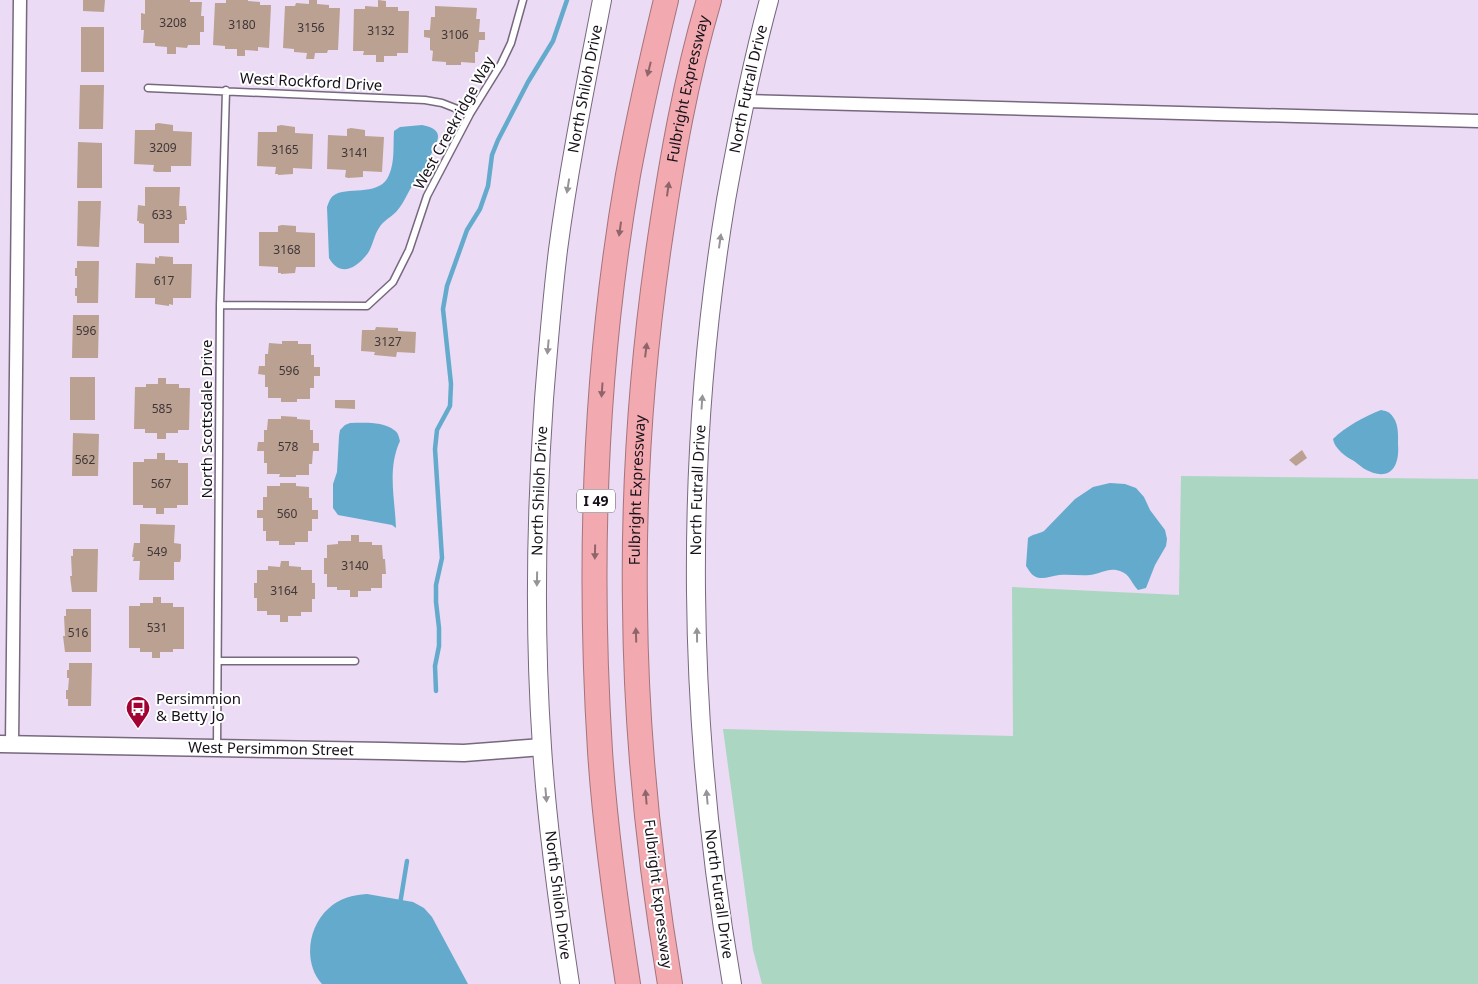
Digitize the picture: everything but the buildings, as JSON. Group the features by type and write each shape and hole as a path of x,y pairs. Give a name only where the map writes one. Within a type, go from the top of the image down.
{"highway":[{"name":"I 49","path":"628,984 618,922 600,752 594,592 596,510 604,358 614,277 628,177 646,82 666,0"},
{"name":"Fulbright Expressway","path":"670,984 648,831 637,682 635,616 638,442 653,287 669,178 687,85 709,0"},
{"path":"699,35 716,0"}],"main road":[{"name":"North Shiloh Drive","path":"570,984 556,892 542,747 537,617 538,503 548,348 558,249 573,154 602,0"},
{"name":"North Futrall Drive","path":"732,984 724,940 710,831 702,747 698,665 696,528 701,410 711,306 723,220 745,101 759,38 770,0"}],"street":[{"path":"6,744 20,0"},
{"path":"745,101 1478,121"},
{"name":"West Persimmon Street","path":"6,744 464,753 542,747"}],"lane":[{"name":"West Creekridge Way","path":"220,305 367,306 393,282 409,250 427,196 470,114 511,43 523,0"},
{"name":"West Rockford Drive","path":"148,88 425,100 442,103 470,114"},
{"name":"North Scottsdale Drive","path":"217,748 220,305 226,90"},
{"path":"218,661 355,661"}],"green space":[{"path":"1181,476 1478,479 1478,984 762,984 753,950 723,729 1013,736 1012,587 1179,595"}],"water":[{"path":"422,125 430,127 438,134 437,143 424,174 419,175 399,208 381,226 370,250 364,258 348,269 338,268 329,258 327,207 330,200 336,194 342,192 365,190 385,182 392,165 394,131 400,127"},
{"path":"1381,410 1391,414 1395,420 1398,434 1397,460 1391,471 1386,474 1379,474 1363,468 1344,455 1338,449 1333,439 1355,422"},
{"path":"350,423 384,425 395,431 398,435 400,441 396,452 393,473 396,528 392,525 338,515 333,508 333,484 337,472 340,430"},
{"path":"1110,483 1125,484 1136,488 1165,530 1166,546 1155,565 1146,588 1138,590 1126,574 1116,570 1108,570 1090,575 1059,575 1044,578 1038,578 1033,575 1026,566 1028,538 1044,531 1075,499 1093,487"},
{"path":"367,894 413,902 424,908 432,917 468,984 322,984 312,966 310,956 310,945 316,925 328,909 337,902 351,896"}],"waterway":[{"path":"436,691 435,666 439,646 436,585 442,558 435,449 437,430 450,406 451,384 443,309 447,286 467,230 480,209 488,186 492,155 498,140 528,82 553,41 567,0"},
{"path":"400,904 407,861"}],"place":[{"name":"Persimmion & Betty Jo","path":"138,729"}]}
